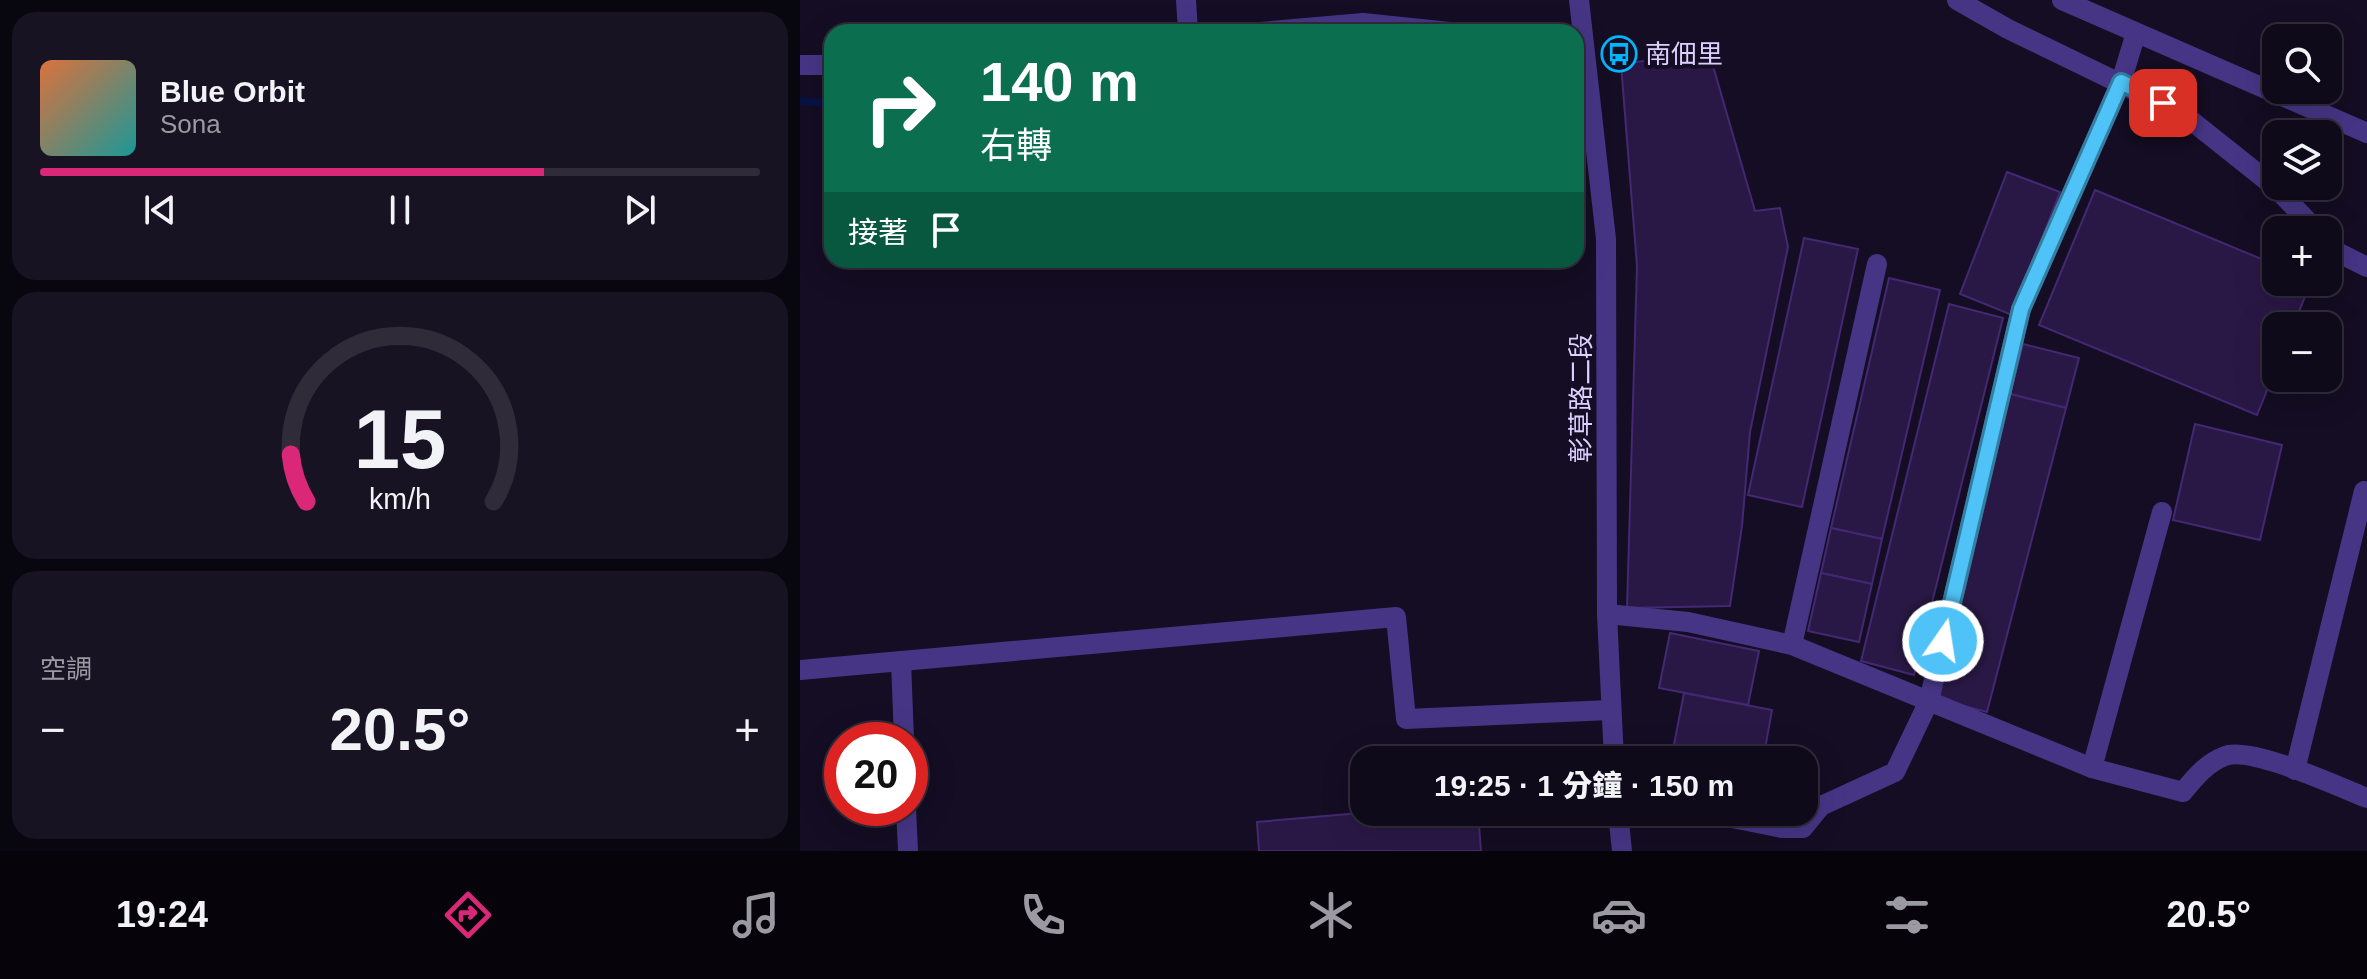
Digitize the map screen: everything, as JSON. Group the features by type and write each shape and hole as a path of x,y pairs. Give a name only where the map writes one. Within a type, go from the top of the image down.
{"street":[{"path":"1186,0 1188,24"},
{"name":"彰草路二段","path":"1579,0 1579,24"},
{"path":"1957,0 2008,29 2183,114 2276,188 2303,216"},
{"path":"2062,0 2367,133"},
{"path":"1352,24 1373,24"},
{"path":"1818,810 1895,772 1929,701 2021,309 2121,82 2136,33"},
{"path":"800,65 824,65"},
{"name":"彰草路二段","path":"1584,74 1606,239 1607,614 1613,746"},
{"path":"2342,254 2367,267"},
{"path":"1792,645 1877,264"},
{"path":"2295,770 2364,491"},
{"path":"2092,768 2162,512"},
{"path":"1607,614 1688,622 1792,645 2092,768 2183,792 2200,770 2228,754 2260,757 2367,798"},
{"path":"800,670 1396,617 1406,719 1610,710"},
{"path":"901,661 903,722"},
{"path":"907,826 908,851"},
{"path":"1619,826 1622,851"},
{"path":"1772,826 1805,826"}],"building":[{"path":"1709,52 1755,211 1780,208 1788,247 1750,432 1742,526 1730,606 1627,608 1637,266 1621,64"},
{"path":"2007,172 2060,192 2012,315 1960,294"},
{"path":"2095,190 2262,259 2262,296 2305,296 2299,312 2262,312 2262,392 2266,392 2257,415 2039,325"},
{"path":"1804,238 1858,249 1802,507 1748,495"},
{"path":"1889,278 1940,290 1882,539 1831,528"},
{"path":"1949,304 2003,318 1914,675 1861,661"},
{"path":"2023,344 2079,358 2066,408 2010,394"},
{"path":"2010,394 2066,408 1987,712 1934,698"},
{"path":"2195,424 2282,445 2260,540 2173,520"},
{"path":"1831,528 1882,539 1872,584 1821,573"},
{"path":"1821,573 1872,584 1859,642 1808,631"},
{"path":"1670,633 1759,651 1748,705 1659,688"},
{"path":"1684,693 1772,710 1766,746 1674,746"},
{"path":"1350,814 1350,826 1479,826 1481,851 1259,851 1257,822"}],"waterway":[{"path":"800,101 824,102"}],"place":[{"name":"南佃里","path":"1619,54"}],"route":[{"path":"1943,641 2021,309 2121,82 2163,103"}]}
